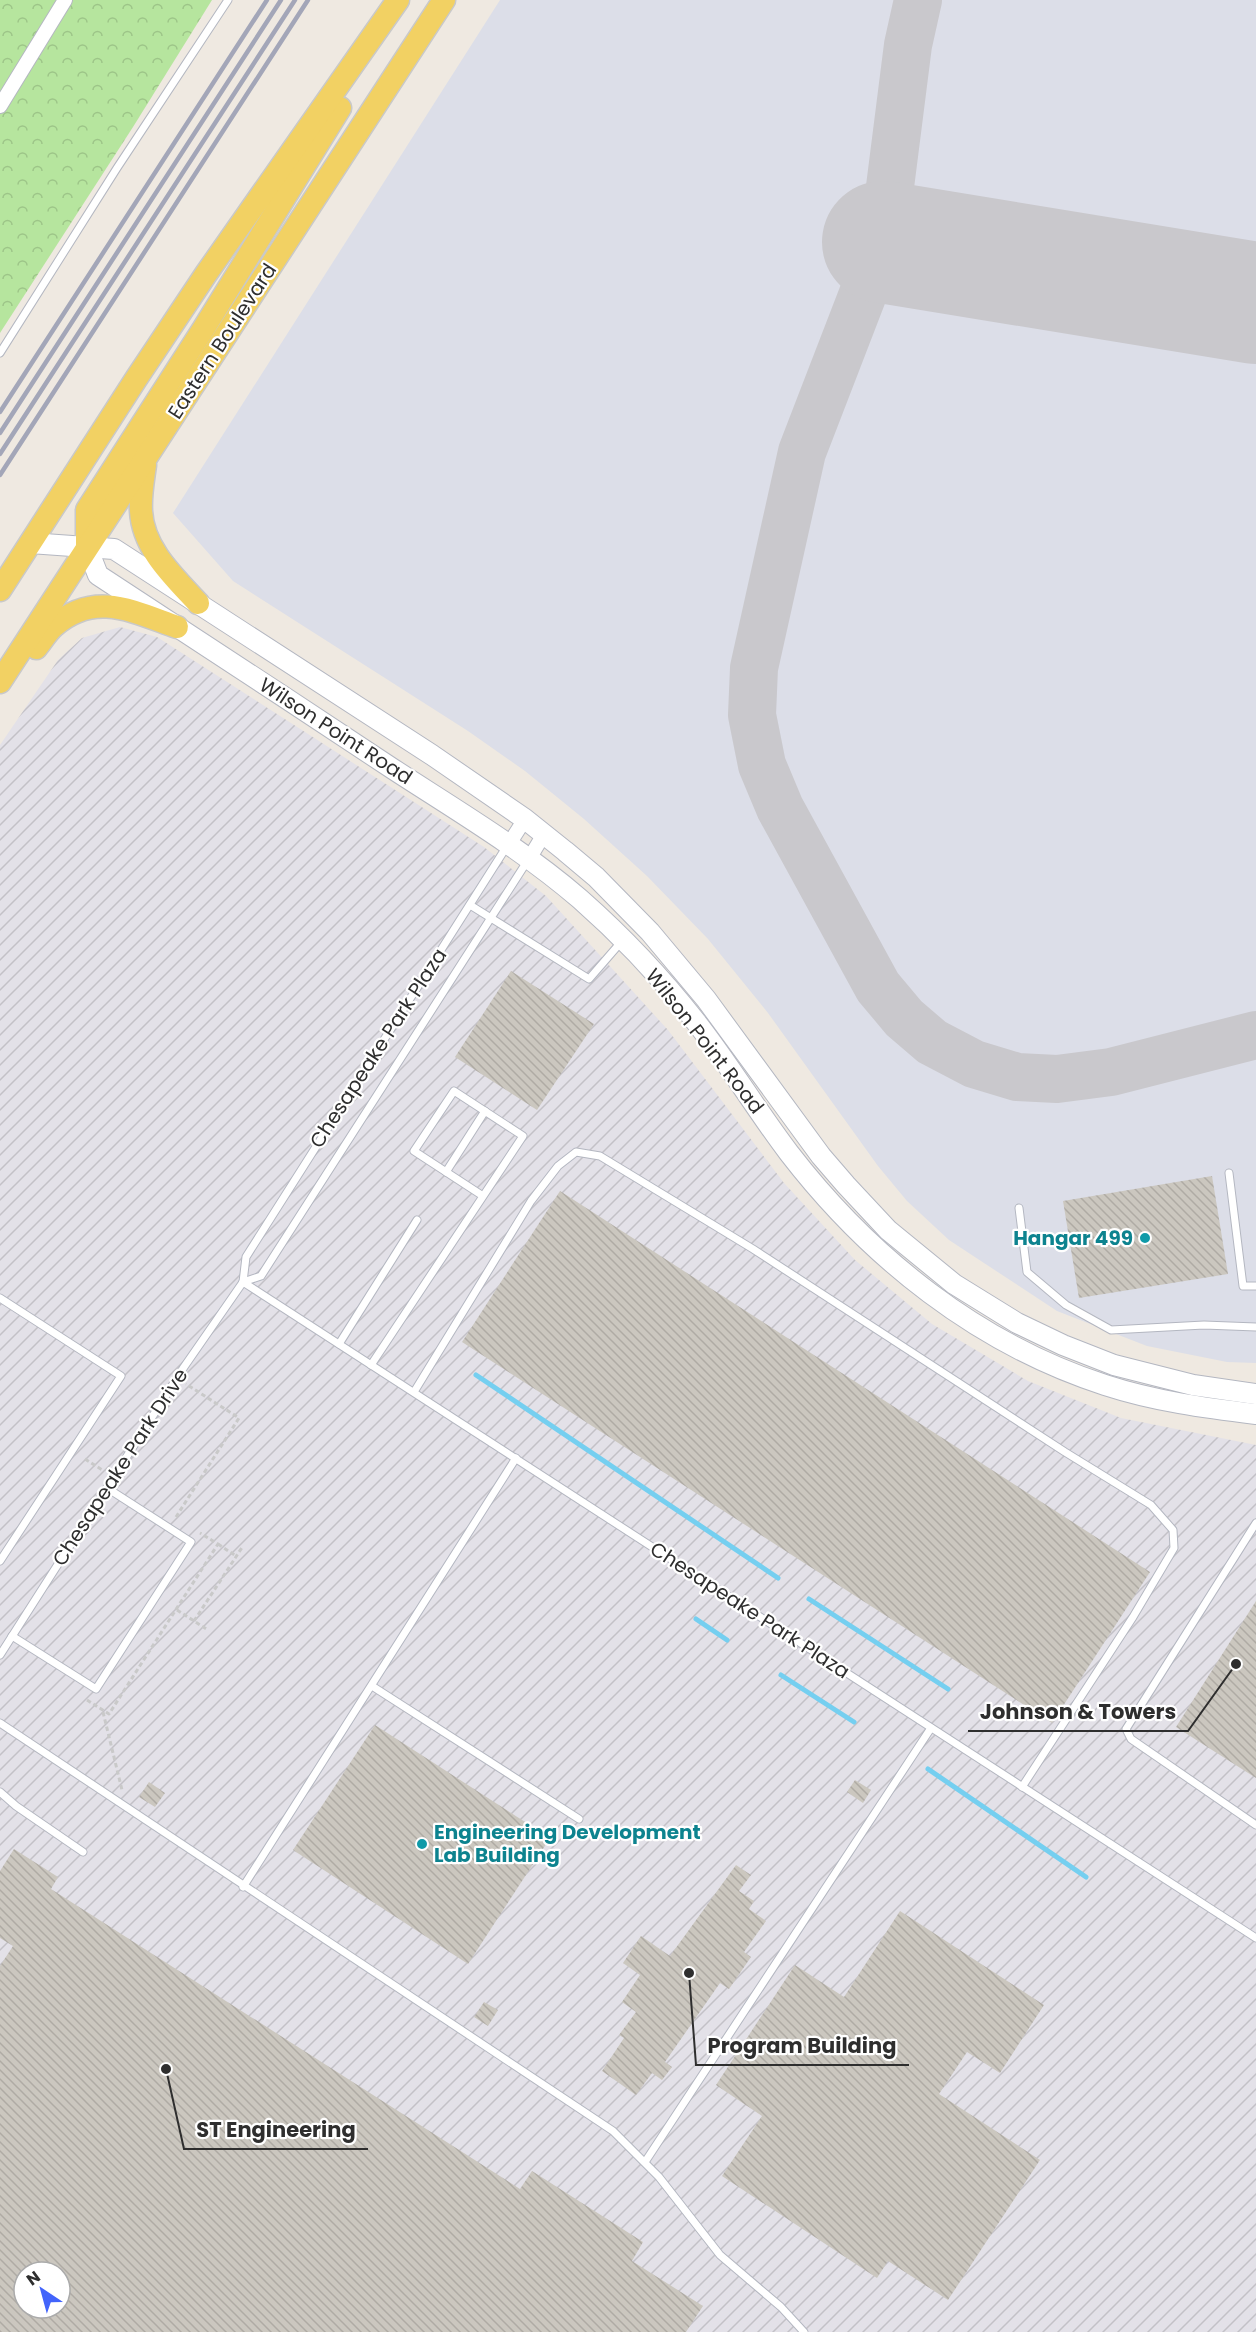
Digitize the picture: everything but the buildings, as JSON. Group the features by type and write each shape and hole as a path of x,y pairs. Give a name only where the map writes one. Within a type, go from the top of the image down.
{"main road":[{"path":"0,590 206,274 398,0"},
{"name":"Eastern Boulevard","path":"0,682 444,0"},
{"path":"87,547 87,510 204,328 356,83 381,27"},
{"path":"145,460 141,509 143,527 149,543 161,560 198,603"},
{"path":"0,694 53,627 75,612 113,606 177,627"}],"street":[{"path":"0,106 65,0"},
{"name":"Wilson Point Road","path":"30,543 114,549 432,754 544,834 597,877 650,932 706,999 821,1156 888,1230 954,1284 1017,1323 1063,1345 1114,1365 1152,1376 1256,1394"},
{"name":"Wilson Point Road","path":"87,547 98,575 509,844 578,898 624,939 695,1020 789,1153 838,1212 914,1283 968,1319 1018,1347 1104,1385 1198,1407 1256,1414"},
{"name":"Chesapeake Park Plaza","path":"509,844 525,819"},
{"name":"Chesapeake Park Plaza","path":"529,859 544,834"}],"lane":[{"path":"0,353 117,168 228,0"},
{"name":"Chesapeake Park Plaza","path":"243,1282 246,1257 509,844"},
{"name":"Chesapeake Park Plaza","path":"243,1282 261,1276 529,859"},
{"path":"470,905 589,979 624,939"},
{"path":"371,1365 523,1136 454,1091 414,1151 483,1196"},
{"path":"446,1172 485,1111"},
{"path":"414,1392 531,1201 558,1166 576,1152 600,1156 753,1249 1054,1446 1150,1505 1173,1530 1174,1548 1133,1617 1022,1787"},
{"path":"1229,1173 1243,1286 1256,1286"},
{"path":"1019,1208 1027,1272 1066,1305 1111,1330 1204,1325 1256,1326"},
{"path":"339,1344 417,1220"},
{"name":"Chesapeake Park Plaza","path":"243,1282 1256,1938"},
{"name":"Chesapeake Park Drive","path":"0,1655 177,1378 243,1282"},
{"path":"0,1298 121,1376 0,1561"},
{"path":"243,1887 516,1458"},
{"path":"12,1636 96,1689 185,1552 191,1542 107,1488"},
{"path":"1256,1523 1126,1729 1131,1739 1256,1825"},
{"path":"372,1686 579,1819"},
{"path":"0,1724 613,2131 645,2162 720,2255 781,2307 804,2332"},
{"path":"645,2162 931,1728"},
{"path":"0,1792 16,1806 83,1852"}],"path":[{"path":"176,1517 239,1418 177,1378"},
{"path":"86,1459 114,1477"},
{"path":"167,1512 184,1523"},
{"path":"193,1528 236,1556"},
{"path":"83,1698 109,1714 218,1545"},
{"path":"194,1621 243,1546"},
{"path":"176,1610 208,1630"},
{"path":"103,1710 128,1810"}],"shaded area":[{"path":"500,0 1256,0 1256,1363 1227,1362 1147,1346 1057,1311 949,1240 907,1201 878,1166 768,1013 708,939 647,876 584,819 525,771 468,731 233,581 173,513"},
{"path":"120,627 157,637 484,847 546,896 668,1030 784,1183 855,1260 932,1324 1028,1381 1121,1418 1256,1445 1256,2332 0,2332 0,745 58,660 82,638"}],"green space":[{"path":"0,0 212,0 0,333"}],"waterway":[{"path":"476,1375 778,1578"},
{"path":"809,1599 948,1689"},
{"path":"696,1619 727,1640"},
{"path":"781,1675 854,1722"},
{"path":"928,1769 1086,1877"}],"taxiway":[{"path":"918,0 908,45 883,242 802,452 754,668 752,715 762,765 780,808 878,987 904,1018 932,1042 974,1064 1017,1077 1057,1079 1111,1072 1256,1035"}],"runway":[{"path":"883,242 1256,303"}],"railway":[{"path":"0,412 267,0"},
{"path":"0,433 281,0"},
{"path":"0,454 295,0"},
{"path":"0,475 308,0"}],"place":[{"name":"Hangar 499","path":"1145,1238"},
{"name":"Johnson & Towers","path":"1236,1664"},
{"name":"Engineering Development Lab Building","path":"422,1844"},
{"name":"Program Building","path":"689,1973"},
{"name":"ST Engineering","path":"166,2069"}]}
